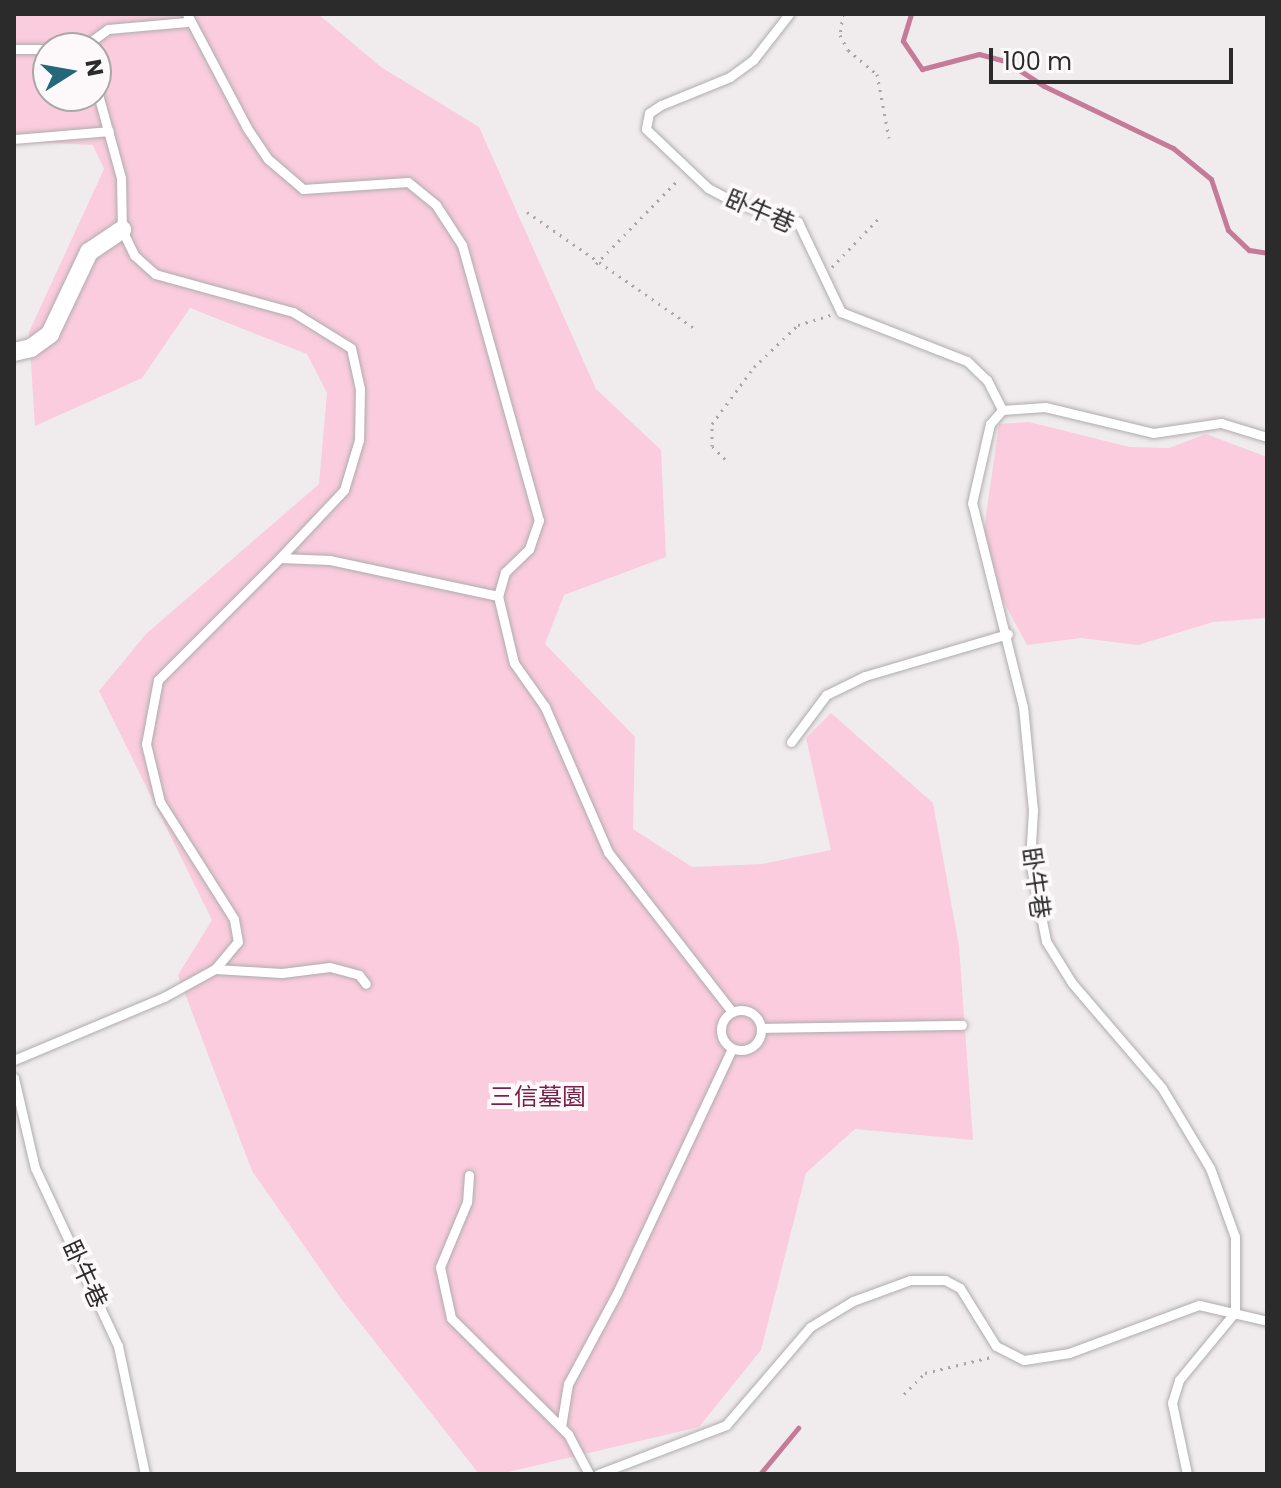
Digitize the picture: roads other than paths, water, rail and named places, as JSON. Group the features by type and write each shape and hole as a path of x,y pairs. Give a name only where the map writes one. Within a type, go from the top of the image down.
{"street":[{"path":"14,352 31,348 50,334 89,252 122,230"}],"lane":[{"name":"卧牛巷","path":"789,14 753,60 730,77 649,113 646,129 688,169 736,203 798,222 841,312 967,361 987,380 1002,410 990,424 972,503 985,567 1008,634 1023,707 1033,810 1030,861 1046,941 1072,983 1162,1088 1210,1168 1235,1237 1235,1312"},
{"path":"104,32 187,18 247,128 268,159 303,189 408,182 436,205 462,245 539,520 529,549 505,572 498,596 514,663 545,707 608,852 732,1012 750,1013 761,1028"},
{"path":"14,1060 164,997 215,969 238,942 234,919 160,802 146,744 149,716 158,680 344,490 359,440 360,389 351,348 293,312 155,274 134,255 122,230 121,178 103,112"},
{"path":"14,139 109,131"},
{"path":"1002,410 1045,407 1153,433 1221,423 1267,437"},
{"path":"280,558 330,560 498,596"},
{"path":"791,742 826,695 865,676 1008,634"},
{"path":"215,969 282,973 330,967 359,975 366,984"},
{"path":"732,1012 721,1031 732,1049"},
{"path":"761,1028 962,1025"},
{"path":"732,1049 753,1047 761,1028"},
{"path":"561,1427 568,1384 617,1293 732,1049"},
{"name":"卧牛巷","path":"14,1078 35,1168 118,1346 145,1474"},
{"path":"469,1175 467,1202 440,1267 451,1318 471,1344 561,1427 589,1474"},
{"path":"598,1474 726,1425 810,1327 853,1301 910,1280 945,1280 967,1294 996,1346 1024,1360 1069,1353 1199,1305 1267,1321"},
{"path":"1187,1474 1172,1403 1179,1380 1235,1312"}],"waterway":[{"path":"911,14 903,41 922,69 979,54 1005,61 1044,86 1173,148 1211,179 1228,230 1249,250 1267,253"},
{"path":"760,1474 798,1428"}],"park label":[{"name":"三信墓園","path":"538,1097"}]}
